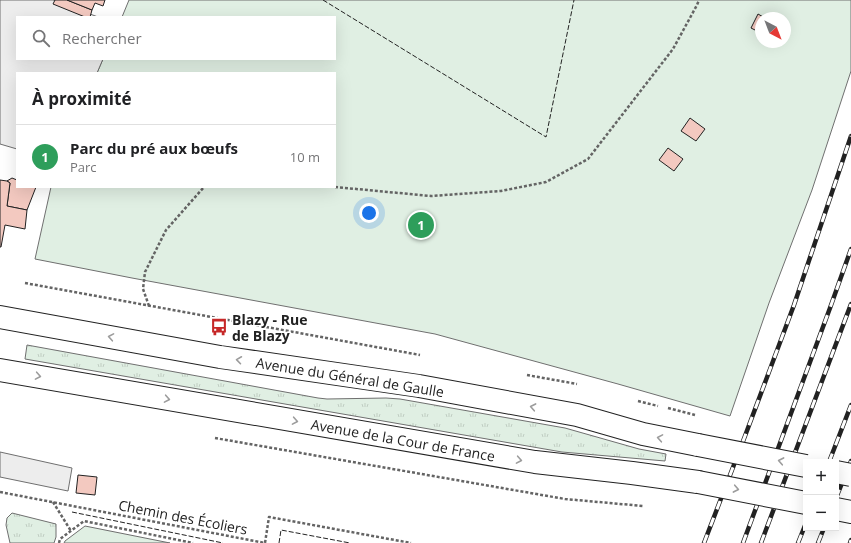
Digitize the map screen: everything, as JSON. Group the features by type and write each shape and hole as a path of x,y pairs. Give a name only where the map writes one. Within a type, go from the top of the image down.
{"main road":[{"name":"Avenue du Général de Gaulle","path":"0,317 220,357 419,386 577,416 643,434 803,465"},
{"name":"Avenue de la Cour de France","path":"0,370 535,462 698,482 803,502"},
{"path":"839,473 851,475"},
{"path":"839,510 851,512"}],"path":[{"path":"336,187 431,196 501,191 546,182 588,159 673,49 699,0"},
{"path":"149,306 144,289 145,272 166,230 203,188"},
{"path":"25,283 426,356"},
{"path":"527,374 581,385"},
{"path":"633,399 668,408"},
{"name":"Chemin des Écoliers","path":"0,492 265,543 269,517 411,543"},
{"path":"53,501 72,531"},
{"path":"59,543 60,539 84,521 193,543"}],"green space":[{"path":"129,0 851,0 851,71 812,190 769,303 730,416 435,334 35,259 51,188 336,188 336,72 97,72 103,60 336,60 336,16 122,16"},
{"path":"27,345 318,398 400,399 565,428 639,449 666,454 665,461 562,452 25,359"},
{"path":"12,513 56,524 56,537 54,543 10,543 6,525 7,518"},
{"path":"85,526 170,543 64,543"}],"shaded area":[{"path":"0,0 53,0 95,16 16,16 16,60 103,60 97,72 16,72 16,149 0,144"},
{"path":"0,452 72,468 68,491 0,477"}],"building":[{"path":"55,0 67,0 92,10 90,16 83,16 53,4"},
{"path":"67,0 105,0 103,6 95,3 92,10"},
{"path":"755,20 755,30 751,28"},
{"path":"690,118 705,129 696,141 681,131"},
{"path":"668,148 683,159 674,171 659,160"},
{"path":"12,178 16,180 16,188 36,188 27,210 7,206 10,183 7,181"},
{"path":"0,180 10,183 7,206 27,210 25,229 5,225 1,247 0,247"},
{"path":"78,475 97,477 95,495 76,493"}],"railway":[{"path":"704,543 794,305 851,136"},
{"path":"743,543 851,249"},
{"path":"761,543 851,304"},
{"path":"830,459 851,405"},
{"path":"837,495 851,461"},
{"path":"798,543 803,530"},
{"path":"818,543 823,531"}],"fence":[{"path":"323,0 546,137 574,0"},
{"path":"72,512 223,543"},
{"path":"279,543 281,530 350,543"}],"place":[{"name":"Parc du pré aux bœufs","path":"421,225"},
{"name":"Blazy - Rue de Blazy","path":"219,327"}]}
